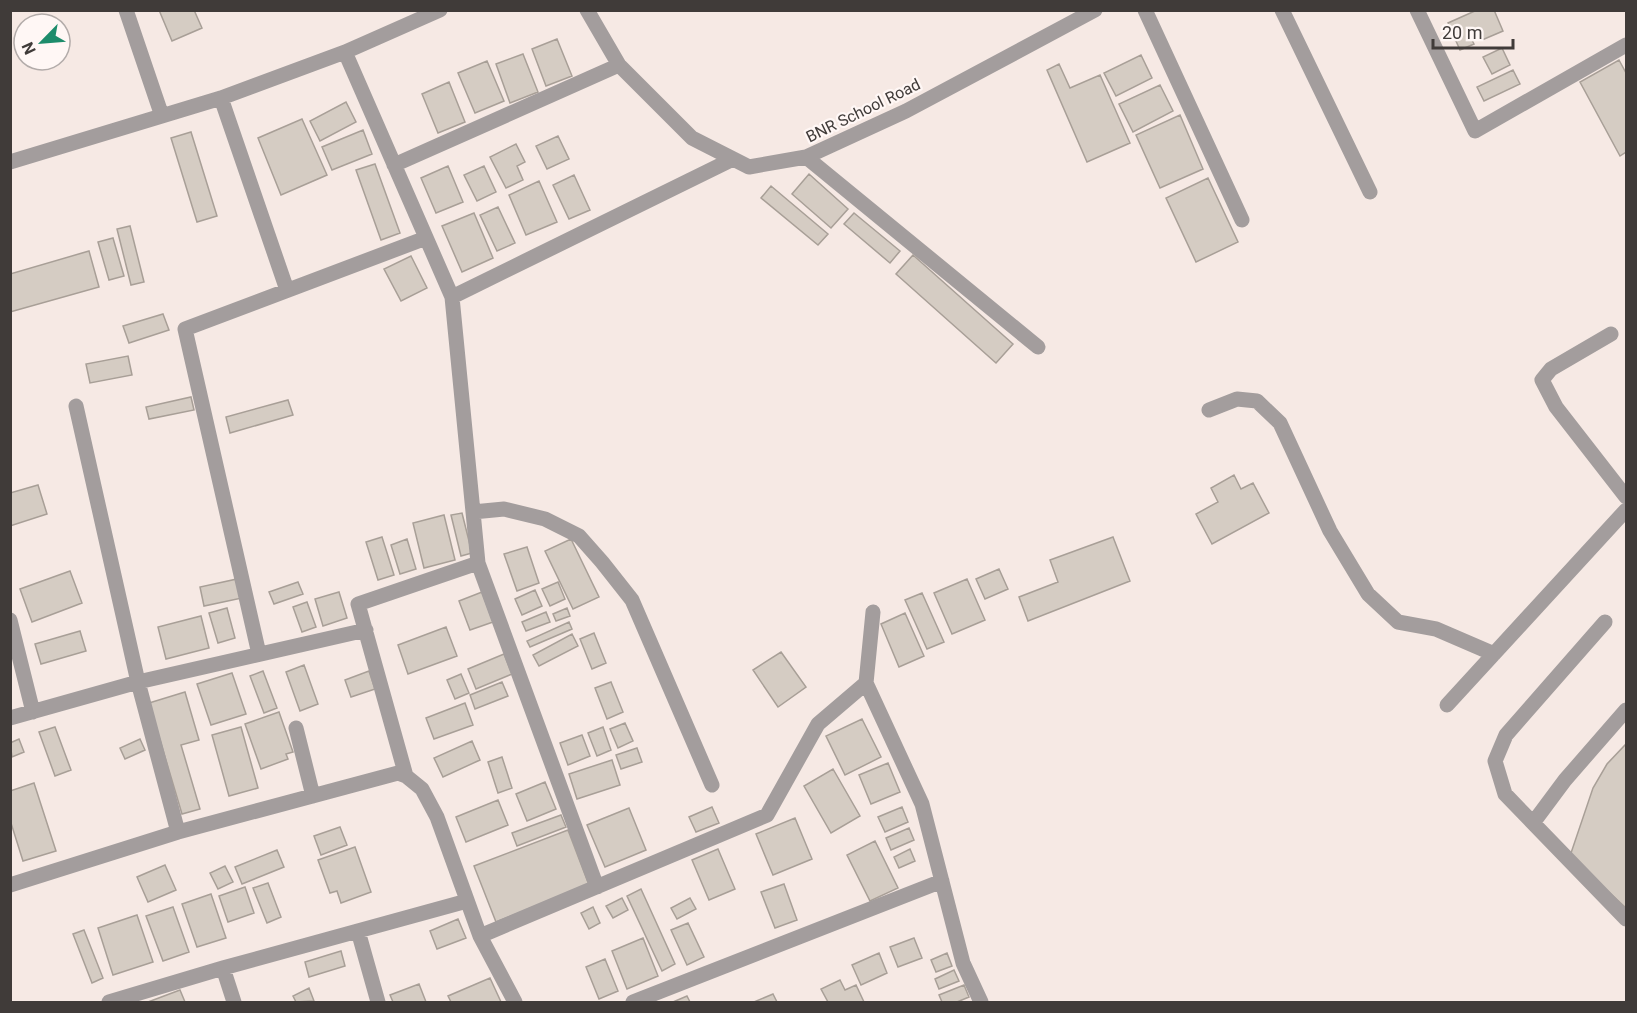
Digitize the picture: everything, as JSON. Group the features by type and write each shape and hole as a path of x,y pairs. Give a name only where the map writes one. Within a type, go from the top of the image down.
{"street":[{"path":"126,10 162,116"},
{"path":"10,162 221,98 345,52 440,10"},
{"name":"BNR School Road","path":"587,10 619,65 693,138 749,167 806,157 906,111 1095,10"},
{"path":"1145,10 1242,220"},
{"path":"1282,10 1370,192"},
{"path":"1417,10 1475,131 1626,45"},
{"path":"345,52 452,297 478,563 597,887"},
{"path":"394,165 619,65"},
{"path":"221,98 287,290"},
{"path":"806,157 1038,347"},
{"path":"452,297 733,159"},
{"path":"259,654 185,329 426,238"},
{"path":"1611,334 1551,369 1542,380 1556,407 1626,497"},
{"path":"1209,410 1237,399 1257,401 1281,423 1330,531 1368,594 1398,622 1436,629 1494,654"},
{"path":"76,406 138,682 178,832"},
{"path":"473,512 504,509 545,519 579,536 602,562 632,600 712,785"},
{"path":"1447,705 1626,510"},
{"path":"406,776 358,604 478,563"},
{"path":"873,612 866,683 922,804 963,963 981,1002"},
{"path":"10,620 33,712"},
{"path":"1605,622 1506,735 1495,761 1505,794 1626,919"},
{"path":"10,718 138,682 366,630"},
{"path":"480,936 767,815 818,724 866,683"},
{"path":"1533,823 1565,780 1626,710"},
{"path":"296,728 313,796"},
{"path":"10,885 178,832 398,773 406,776 422,789 437,817 480,936 515,1002"},
{"path":"633,1002 942,881"},
{"path":"109,1002 134,999 223,968 467,901"},
{"path":"358,931 378,1002"},
{"path":"223,968 234,1002"}],"building":[{"path":"159,10 194,10 202,28 172,41"},
{"path":"1477,10 1494,10 1503,31 1482,40 1478,30 1469,34 1474,44 1460,50 1448,23"},
{"path":"557,39 572,76 546,86 532,49"},
{"path":"1502,48 1510,65 1492,74 1483,57"},
{"path":"523,54 538,92 510,103 496,64"},
{"path":"1141,55 1152,78 1116,96 1104,73"},
{"path":"1619,60 1626,73 1626,152 1620,156 1580,82"},
{"path":"487,61 504,101 475,113 458,73"},
{"path":"1059,64 1070,88 1100,75 1130,143 1087,162 1047,70"},
{"path":"1513,70 1520,84 1484,101 1477,87"},
{"path":"449,82 465,122 438,133 422,94"},
{"path":"1160,85 1173,111 1133,132 1119,104"},
{"path":"346,102 356,122 320,141 310,121"},
{"path":"1180,115 1203,169 1160,188 1136,135"},
{"path":"302,119 327,175 281,195 258,138"},
{"path":"363,130 372,154 332,170 322,147"},
{"path":"191,132 217,216 197,222 171,138"},
{"path":"558,136 569,159 547,169 536,146"},
{"path":"516,144 525,162 517,166 523,180 506,188 490,157"},
{"path":"375,164 400,233 381,240 356,170"},
{"path":"448,166 463,202 436,213 421,178"},
{"path":"484,166 496,192 477,201 464,175"},
{"path":"809,174 848,209 831,228 792,194"},
{"path":"574,175 590,210 569,219 553,185"},
{"path":"1208,178 1238,242 1196,262 1166,198"},
{"path":"539,181 557,222 526,235 509,195"},
{"path":"771,186 828,234 818,245 761,198"},
{"path":"498,207 515,243 497,251 480,215"},
{"path":"474,213 493,258 462,272 442,226"},
{"path":"854,213 900,251 890,263 844,224"},
{"path":"130,226 144,282 131,285 117,229"},
{"path":"113,238 124,276 109,280 98,242"},
{"path":"89,251 99,287 10,312 10,274"},
{"path":"913,255 1013,344 996,363 896,274"},
{"path":"411,256 427,288 401,301 384,269"},
{"path":"163,314 169,330 129,343 123,326"},
{"path":"128,356 132,375 90,383 86,364"},
{"path":"191,397 194,410 149,419 146,407"},
{"path":"288,400 293,415 230,433 226,417"},
{"path":"1234,475 1241,489 1253,483 1269,513 1212,544 1196,514 1218,502 1211,488"},
{"path":"38,485 47,514 10,526 10,493"},
{"path":"462,513 472,553 461,556 451,515"},
{"path":"444,515 455,560 424,568 413,523"},
{"path":"382,537 394,575 378,580 366,542"},
{"path":"1113,537 1130,581 1028,621 1019,597 1058,582 1050,560"},
{"path":"407,539 416,569 400,574 391,545"},
{"path":"571,539 599,597 573,609 545,551"},
{"path":"527,547 539,583 517,591 504,554"},
{"path":"999,569 1008,589 985,599 976,579"},
{"path":"70,571 82,603 32,622 20,589"},
{"path":"237,579 242,598 204,606 200,587"},
{"path":"967,579 985,620 952,634 934,593"},
{"path":"298,582 303,594 274,604 269,592"},
{"path":"558,582 565,599 550,606 542,589"},
{"path":"535,590 542,606 522,615 515,599"},
{"path":"339,592 347,618 323,626 315,599"},
{"path":"482,592 493,622 470,630 459,601"},
{"path":"922,593 944,642 927,649 905,600"},
{"path":"307,602 316,627 302,632 293,607"},
{"path":"227,608 235,638 218,643 209,613"},
{"path":"567,608 570,616 556,621 553,614"},
{"path":"546,612 550,622 526,631 522,622"},
{"path":"905,613 924,656 899,667 881,624"},
{"path":"201,616 209,648 166,659 158,627"},
{"path":"569,622 572,629 530,647 527,641"},
{"path":"446,627 457,656 408,674 398,645"},
{"path":"80,631 86,651 41,664 35,644"},
{"path":"594,633 606,663 592,669 580,639"},
{"path":"572,634 578,646 539,666 533,655"},
{"path":"781,652 806,687 778,707 753,670"},
{"path":"504,654 512,674 476,689 468,669"},
{"path":"304,665 318,704 300,711 286,672"},
{"path":"263,671 277,708 264,713 250,676"},
{"path":"369,671 375,689 351,697 345,680"},
{"path":"232,673 246,714 211,725 197,684"},
{"path":"461,674 469,693 455,699 447,680"},
{"path":"502,682 508,696 475,709 470,695"},
{"path":"611,682 623,712 607,719 595,688"},
{"path":"185,692 199,740 181,745 200,809 182,814 149,703"},
{"path":"465,703 473,725 434,739 426,718"},
{"path":"279,712 293,752 286,754 288,759 261,769 245,724"},
{"path":"862,719 881,757 845,775 826,736"},
{"path":"625,723 633,741 618,748 610,729"},
{"path":"55,727 71,770 55,776 39,732"},
{"path":"241,727 258,788 229,796 212,735"},
{"path":"603,727 611,750 597,756 588,733"},
{"path":"582,735 590,756 568,765 560,743"},
{"path":"19,739 24,752 12,757 10,743"},
{"path":"140,739 145,750 125,759 120,748"},
{"path":"472,741 480,760 443,777 434,758"},
{"path":"1626,744 1626,908 1570,856 1593,788 1607,764"},
{"path":"637,748 642,762 621,769 616,755"},
{"path":"502,757 512,788 498,793 488,762"},
{"path":"612,760 620,785 577,799 569,774"},
{"path":"888,763 900,792 871,804 859,775"},
{"path":"833,769 860,816 831,833 804,786"},
{"path":"545,782 556,809 527,821 516,794"},
{"path":"34,783 56,851 23,861 10,820 10,791"},
{"path":"498,800 508,825 466,842 456,817"},
{"path":"712,807 719,823 696,832 689,817"},
{"path":"902,807 908,822 885,832 878,817"},
{"path":"629,808 646,850 605,867 587,825"},
{"path":"561,815 566,827 517,846 512,833"},
{"path":"795,818 812,859 773,875 756,834"},
{"path":"340,827 347,845 321,855 314,836"},
{"path":"909,828 914,840 891,850 886,838"},
{"path":"568,830 589,885 496,922 474,866"},
{"path":"875,841 898,888 870,901 847,855"},
{"path":"355,847 371,892 341,903 337,891 330,893 318,860"},
{"path":"718,849 735,889 709,900 692,860"},
{"path":"910,849 915,861 899,868 894,857"},
{"path":"277,850 284,867 242,884 235,867"},
{"path":"165,865 176,890 148,902 137,877"},
{"path":"225,866 233,882 218,889 210,873"},
{"path":"268,883 281,917 267,923 253,888"},
{"path":"784,884 797,920 775,928 761,892"},
{"path":"245,887 254,913 228,922 219,896"},
{"path":"641,889 675,964 662,971 627,896"},
{"path":"211,894 226,938 197,947 182,904"},
{"path":"622,898 628,910 613,918 606,906"},
{"path":"690,898 696,909 677,919 671,908"},
{"path":"173,907 189,952 163,961 146,916"},
{"path":"593,907 600,923 589,929 581,913"},
{"path":"137,915 153,962 113,975 98,928"},
{"path":"458,919 466,938 437,949 430,931"},
{"path":"688,923 704,957 687,965 671,930"},
{"path":"84,930 103,978 92,983 73,934"},
{"path":"643,938 658,976 627,989 612,951"},
{"path":"914,938 922,958 898,967 890,947"},
{"path":"341,951 345,966 309,977 305,962"},
{"path":"879,953 887,973 861,985 852,965"},
{"path":"947,953 952,966 936,972 931,960"},
{"path":"605,959 618,991 599,999 586,967"},
{"path":"954,970 959,981 939,989 935,979"},
{"path":"490,978 501,1002 451,1002 448,996"},
{"path":"840,980 845,990 856,985 864,1002 828,1002 821,989"},
{"path":"419,984 426,1002 393,1002 390,995"},
{"path":"964,985 969,997 957,1002 942,1002 939,995"},
{"path":"309,988 314,1001 296,1002 293,996"},
{"path":"180,990 185,1002 148,1002"},
{"path":"773,994 777,1002 754,1002"},
{"path":"687,996 690,1002 673,1002"}]}
